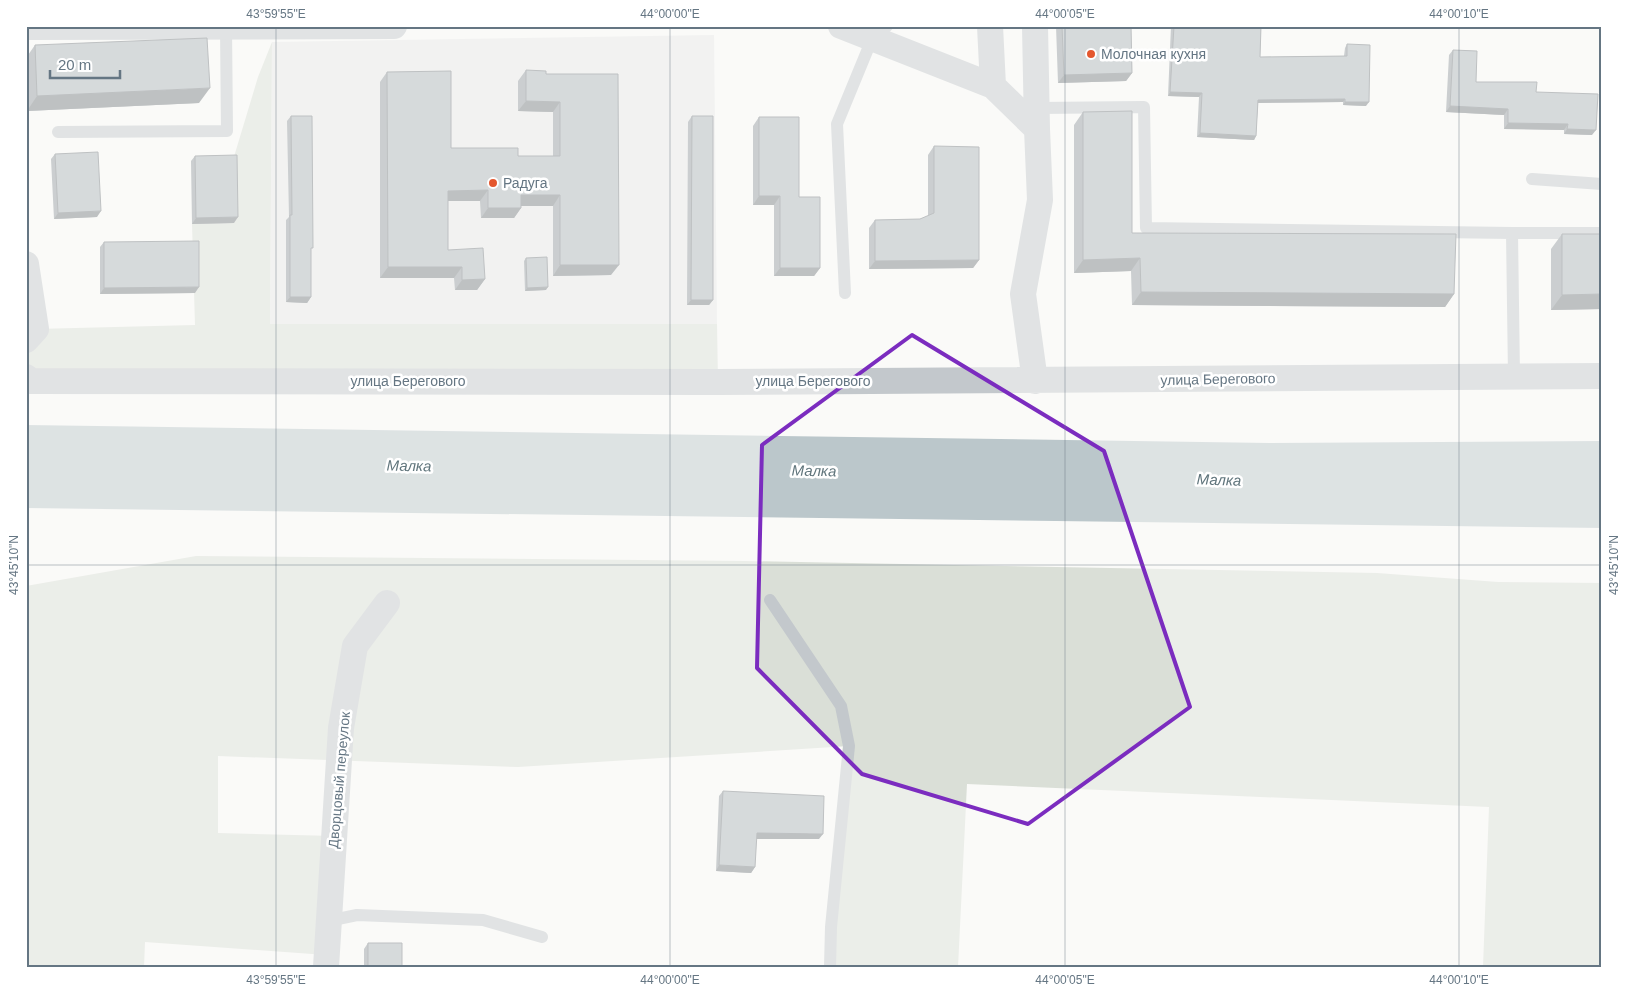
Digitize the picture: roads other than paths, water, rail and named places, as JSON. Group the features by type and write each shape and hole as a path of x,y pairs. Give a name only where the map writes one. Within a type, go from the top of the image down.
{"street":[{"path":"26,28 394,26"},
{"path":"841,26 880,32 993,86 1037,119"},
{"path":"990,26 993,86"},
{"path":"1035,381 1023,294 1040,200 1036,26"},
{"path":"26,264 36,329 26,340"},
{"name":"улица Берегового","path":"26,377 30,381 1035,381 1602,376"},
{"name":"Дворцовый переулок","path":"326,967 341,728 356,646 387,603"}],"lane":[{"path":"58,132 226,131 226,27"},
{"path":"845,293 837,124 880,32"},
{"path":"1037,119 1144,107 1146,228 1602,233"},
{"path":"1532,179 1602,184"},
{"path":"1512,233 1514,376"},
{"path":"770,600 841,706 849,746 831,928 830,967"},
{"path":"328,921 357,915 483,920 542,937"}],"water":[{"name":"Малка","path":"26,425 1269,443 1602,441 1602,528 26,508"}],"place":[{"name":"Молочная кухня","path":"1091,54"},
{"name":"Радуга","path":"493,183"}]}
